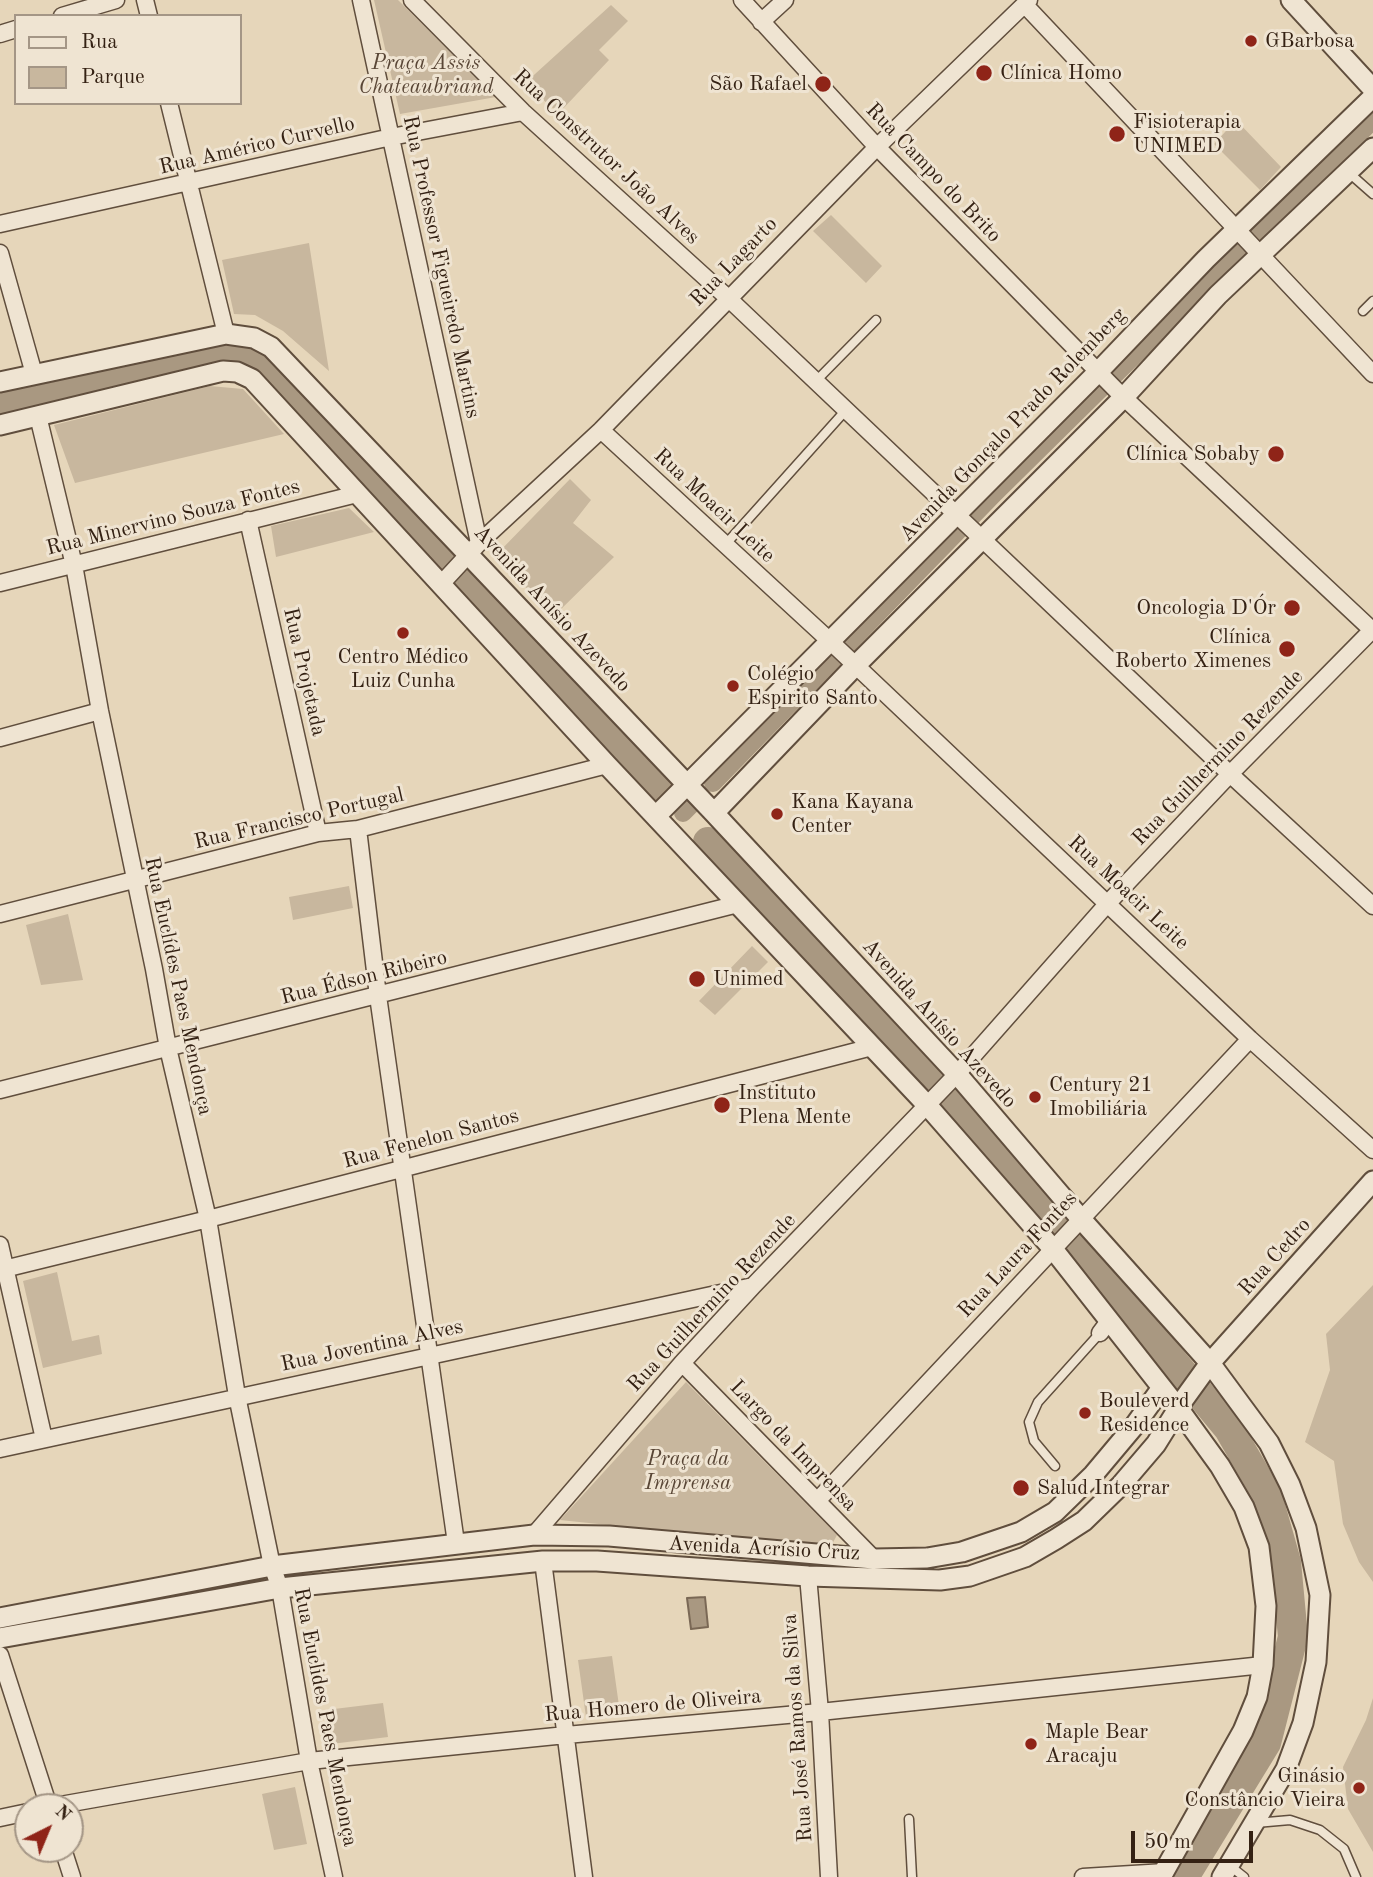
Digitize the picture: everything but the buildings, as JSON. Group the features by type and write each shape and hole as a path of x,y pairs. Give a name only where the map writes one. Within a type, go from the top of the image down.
{"street":[{"path":"69,14 116,0"},
{"name":"Rua Professor Figueiredo Martins","path":"361,0 391,136 470,553"},
{"name":"Rua Construtor João Alves","path":"412,0 523,112 728,298 1373,906"},
{"name":"Rua Campo do Brito","path":"742,0 877,147 1121,395"},
{"path":"761,22 785,0"},
{"path":"1291,0 1373,89"},
{"path":"1027,2 1373,374"},
{"name":"Rua Lagarto","path":"446,579 470,553 601,430 877,147 1027,2"},
{"name":"Avenida Gonçalo Prado Rolemberg","path":"714,813 852,663 1100,374 1373,97"},
{"path":"0,382 226,334 169,105"},
{"name":"Rua Américo Curvello","path":"0,224 391,136 523,112"},
{"name":"Avenida Gonçalo Prado Rolemberg","path":"657,815 834,645 1121,395 1259,252 1373,148"},
{"path":"0,253 34,374"},
{"name":"Avenida Anísio Azevedo","path":"226,334 254,338 271,346 470,553 714,813 955,1076 1269,1443 1290,1485 1306,1528 1320,1595 1316,1662 1303,1723 1286,1769 1254,1823 1232,1873"},
{"path":"0,425 223,371 237,372 252,379 357,494 446,579 607,765 657,815 738,905 872,1046 930,1101 1056,1245 1105,1327 1161,1389 1181,1403 1244,1507 1259,1547 1266,1605 1263,1665 1257,1696 1243,1731 1163,1874 1083,1877"},
{"path":"1121,395 1373,630"},
{"name":"Rua Euclídes Paes Mendonça","path":"38,416 74,565 100,711 154,969 167,1048 208,1219 237,1396 272,1566"},
{"name":"Rua Moacir Leite","path":"601,430 834,645 1250,1039 1373,1150"},
{"name":"Rua Minervino Souza Fontes","path":"0,583 357,494"},
{"name":"Rua Projetada","path":"248,520 318,833"},
{"name":"Rua Guilhermino Rezende","path":"534,1535 682,1363 955,1076 1108,903 1230,774 1373,630"},
{"path":"0,738 100,711"},
{"name":"Rua Francisco Portugal","path":"0,914 318,833 358,829 607,765"},
{"path":"358,829 378,996 456,1543"},
{"name":"Rua Édson Ribeiro","path":"0,1090 738,905"},
{"name":"Rua Laura Fontes","path":"818,1500 1250,1039"},
{"name":"Rua Fenelon Santos","path":"3,1269 208,1219 872,1046"},
{"name":"Rua Cedro","path":"1181,1403 1206,1368 1373,1181"},
{"path":"0,1245 3,1269 44,1439"},
{"name":"Rua Joventina Alves","path":"0,1449 753,1286"},
{"name":"Largo da Imprensa","path":"682,1363 874,1559"},
{"name":"Avenida Acrísio Cruz","path":"0,1618 272,1566 534,1535 609,1536 874,1559 927,1558 962,1552 1021,1532 1055,1511 1079,1491 1135,1425 1161,1389"},
{"name":"Avenida Acrísio Cruz","path":"0,1638 281,1588 544,1561 597,1561 808,1576 940,1580 970,1576 1025,1557 1084,1521 1121,1485 1156,1444 1181,1403"},
{"path":"544,1561 584,1877"},
{"name":"Rua Euclides Paes Mendonça","path":"272,1566 281,1588 309,1762 334,1877"},
{"name":"Rua José Ramos da Silva","path":"808,1576 820,1712 829,1877"},
{"path":"0,1656 44,1793"},
{"name":"Rua Homero de Oliveira","path":"84,1801 309,1762 1263,1665"}],"lane":[{"path":"1348,172 1373,194"},
{"path":"1363,311 1373,301"},
{"path":"816,381 876,320"},
{"path":"725,545 846,410"},
{"path":"1055,1466 1034,1441 1029,1422 1038,1402 1105,1327"},
{"path":"909,1819 912,1877"},
{"path":"1254,1823 1290,1820 1320,1830 1344,1849 1356,1877"}],"green space":[{"name":"Praça Assis Chateaubriand","path":"374,0 398,0 496,97 400,114"},
{"path":"611,5 628,21 599,50 609,60 559,113 524,84"},
{"path":"1236,120 1281,167 1260,190 1214,144"},
{"path":"831,215 882,266 866,283 813,231"},
{"path":"309,243 329,371 283,331 255,315 234,314 222,260"},
{"path":"210,386 243,389 284,434 75,483 54,425"},
{"path":"570,479 591,500 573,523 614,557 553,617 496,555"},
{"path":"349,508 374,532 276,557 271,526"},
{"path":"349,886 353,908 293,920 289,897"},
{"path":"68,914 83,980 41,985 26,925"},
{"path":"752,946 768,962 715,1015 699,1001"},
{"path":"57,1272 72,1341 99,1335 102,1354 43,1368 23,1281"},
{"path":"1373,1285 1373,1582 1359,1562 1343,1524 1334,1461 1305,1442 1330,1370 1326,1334"},
{"name":"Praça da Imprensa","path":"686,1382 837,1535 830,1548 560,1520"},
{"path":"612,1656 620,1713 586,1717 578,1660"},
{"name":"Ginásio Constâncio Vieira","path":"1373,1698 1373,1852 1348,1809 1343,1767 1366,1720"},
{"path":"383,1703 388,1737 331,1744 326,1710"},
{"path":"295,1787 307,1844 274,1850 262,1794"}],"shaded area":[{"path":"705,1597 708,1627 691,1629 687,1598"}],"waterway":[{"path":"713,783 994,494 1373,120"},
{"path":"0,406 231,353 252,357 270,373 660,789"},
{"path":"683,813 691,805"},
{"path":"708,842 874,1015 1036,1196 1229,1429 1267,1495 1286,1562 1293,1637 1266,1743 1184,1877"}],"place":[{"name":"GBarbosa","path":"1251,41"},
{"name":"Clínica Homo","path":"984,73"},
{"name":"São Rafael","path":"823,84"},
{"name":"Fisioterapia UNIMED","path":"1117,134"},
{"name":"Clínica Sobaby","path":"1276,454"},
{"name":"Oncologia D'Ór","path":"1292,608"},
{"name":"Centro Médico Luiz Cunha","path":"403,633"},
{"name":"Clínica Roberto Ximenes","path":"1287,649"},
{"name":"Colégio Espirito Santo","path":"733,686"},
{"name":"Kana Kayana Center","path":"777,814"},
{"name":"Unimed","path":"697,979"},
{"name":"Century 21 Imobiliária","path":"1035,1097"},
{"name":"Instituto Plena Mente","path":"722,1105"},
{"name":"Bouleverd Residence","path":"1085,1413"},
{"name":"Salud Integrar","path":"1021,1488"},
{"name":"Maple Bear Aracaju","path":"1031,1744"},
{"name":"Ginásio Constâncio Vieira","path":"1359,1788"}]}
